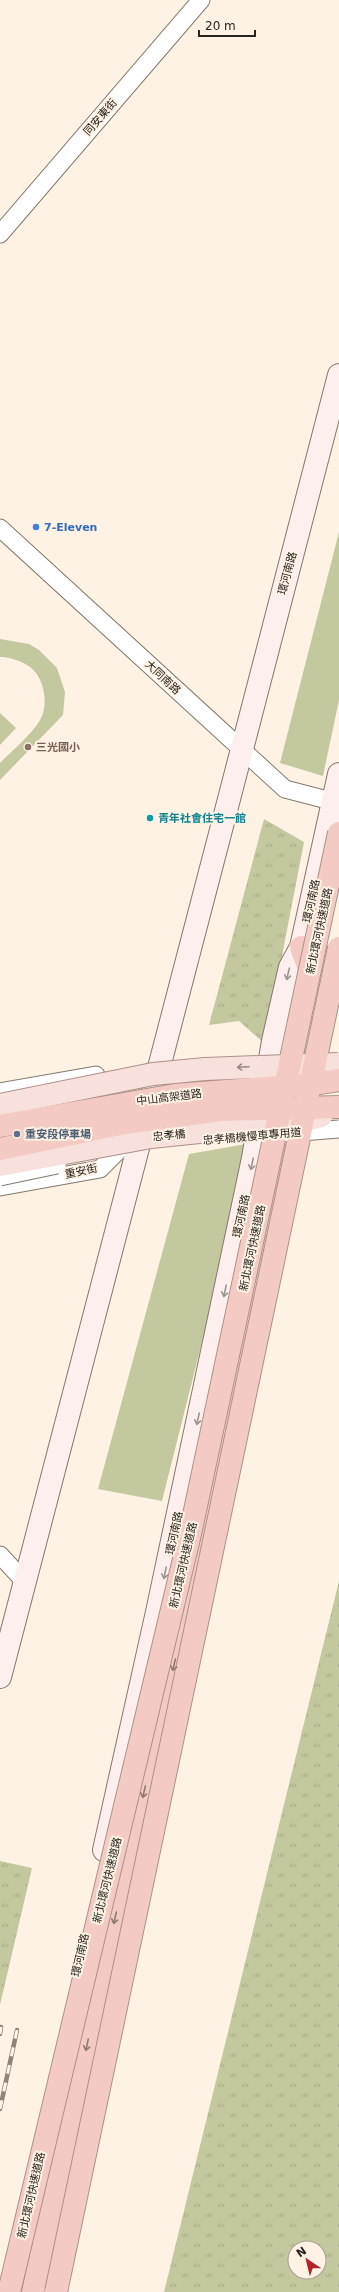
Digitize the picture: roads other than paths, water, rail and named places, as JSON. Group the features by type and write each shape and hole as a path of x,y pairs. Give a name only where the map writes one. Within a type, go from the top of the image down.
{"highway":[{"name":"新北環河快速道路","path":"9,2292 190,1534 339,834"},
{"path":"32,2292 112,1931 305,1098 299,1032 309,969 301,947"},
{"path":"56,2292 339,948"},
{"name":"中山高架道路","path":"1,1119 175,1095 299,1085 339,1069"},
{"name":"中山高架道路","path":"3,1155 125,1124 221,1110 339,1107"},
{"path":"60,2292 63,2261"}],"main road":[{"name":"忠孝橋","path":"3,1155 151,1137 296,1122 339,1112"}],"street":[{"name":"同安東街","path":"0,234 201,0"},
{"name":"環河南路","path":"0,1677 146,1124 339,375"},
{"name":"大同南路","path":"0,528 285,789 336,802"},
{"name":"環河南路","path":"4,2292 157,1612 253,1158 263,1098 290,967 301,947 336,802 339,774"},
{"path":"60,2292 190,1702 303,1165 305,1098 339,957"},
{"path":"0,1092 127,1069 154,1092"},
{"path":"1,1119 154,1092 223,1085 263,1098 305,1098"},
{"path":"0,1098 3,1155 8,1185"},
{"path":"3,1155 146,1124 227,1115 263,1098"},
{"name":"重安街","path":"8,1185 100,1169 146,1124"},
{"name":"忠孝橋機慢車專用道","path":"0,1177 147,1148 339,1128"},
{"path":"0,1555 25,1582"}],"railway":[{"path":"0,2034 1,2027"},
{"path":"0,2109 17,2030"}],"place":[{"name":"7-Eleven","path":"36,527"},
{"name":"三光國小","path":"28,747"},
{"name":"青年社會住宅一館","path":"150,818"},
{"name":"重安段停車場","path":"17,1134"}]}
